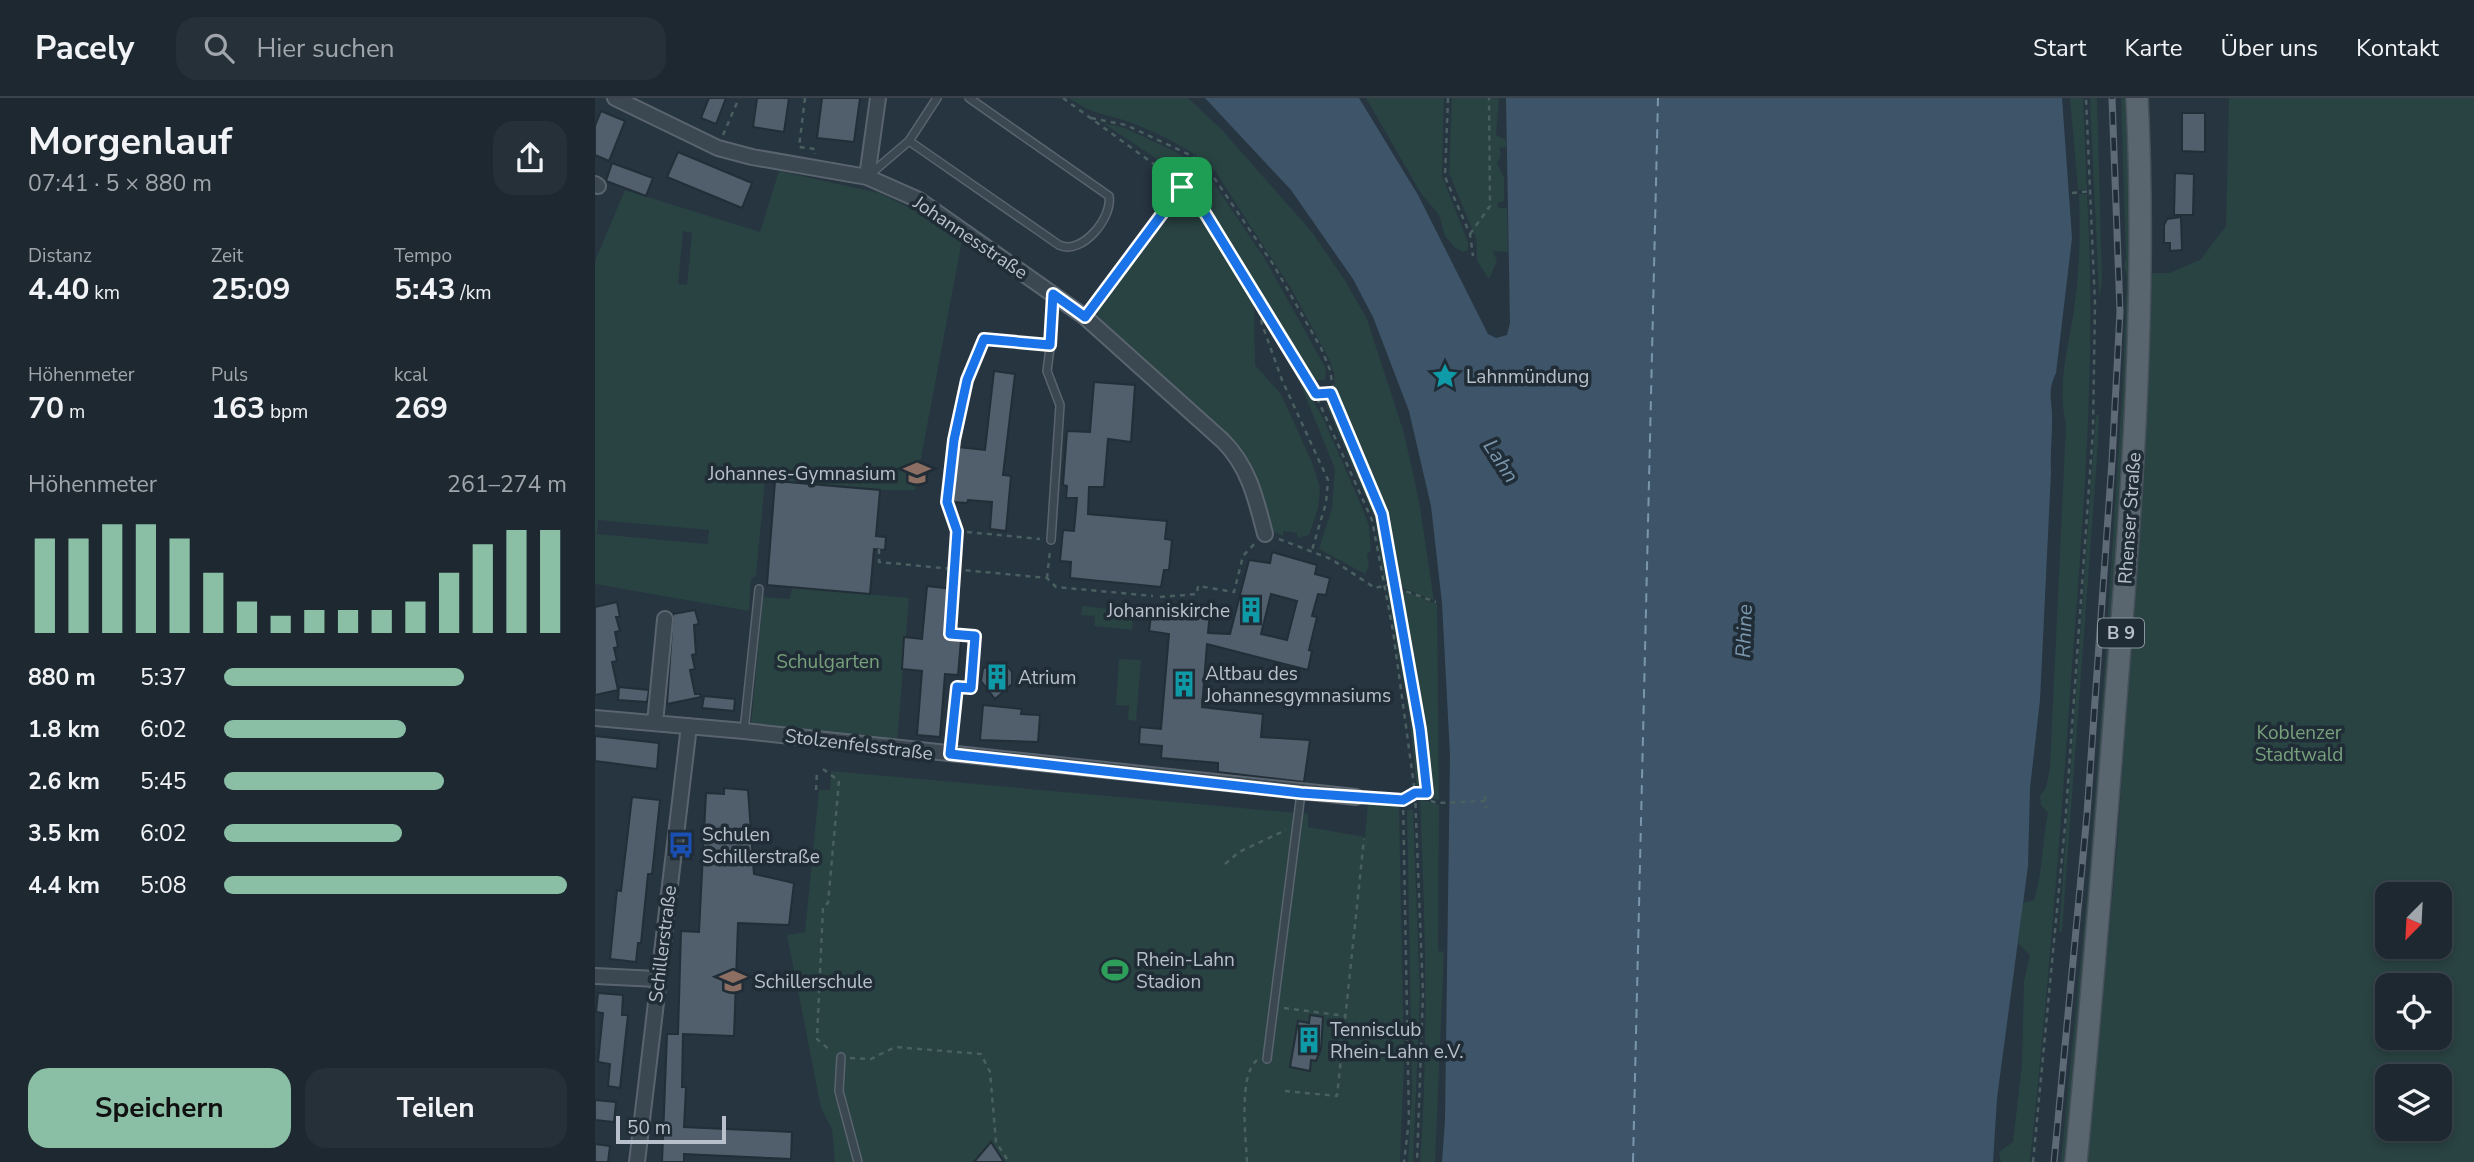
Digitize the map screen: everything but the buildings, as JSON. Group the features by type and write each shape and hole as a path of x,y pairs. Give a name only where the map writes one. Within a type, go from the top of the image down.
{"main road":[{"name":"Rhenser Straße","path":"2075,1162 2090,1021 2129,542 2140,245 2137,98"}],"street":[{"name":"Johannesstraße","path":"615,98 640,105 718,148 765,160 867,177 919,200 1085,317 1233,451 1252,485 1265,534"},
{"path":"867,177 878,98"},
{"path":"655,723 665,619"},
{"name":"Stolzenfelsstraße","path":"595,718 744,731 1356,797"},
{"name":"Schillerstraße","path":"638,1162 657,979 689,726"},
{"path":"595,976 657,979"}],"lane":[{"path":"867,177 909,141 937,98"},
{"path":"909,141 1059,245 1071,248 1084,244 1108,211 1109,196 969,98"},
{"path":"1051,540 1060,405 1047,371 1053,294"},
{"path":"954,440 967,380 984,339 1050,345"},
{"path":"744,731 759,589"},
{"path":"1267,1055 1301,793"},
{"path":"841,1057 839,1091 857,1162"}],"path":[{"path":"718,148 739,98"},
{"path":"805,98 799,147 815,149 814,159"},
{"path":"1063,98 1134,148 1182,187 1205,213 1316,394 1372,520 1393,631 1415,793 1423,994 1417,1162"},
{"path":"1448,98 1445,177 1470,234 1473,256"},
{"path":"1470,234 1490,206 1489,98"},
{"path":"2033,1162 2065,826 2093,430 2095,304 2086,98"},
{"path":"1089,117 1126,125 1182,151 1208,169 1273,264 1307,321 1330,370 1331,393 1382,514 1420,729 1428,800 1437,803 1485,802"},
{"path":"1085,317 1182,187"},
{"path":"2072,193 2091,191"},
{"path":"1257,297 1262,324 1282,380 1328,480 1326,503 1312,550"},
{"path":"1316,394 1331,393"},
{"path":"950,754 957,687 971,688 975,636 950,634 957,531 947,502 954,440"},
{"path":"957,531 1051,540 1048,578"},
{"path":"1160,597 1197,594 1198,586 1234,592 1243,556 1265,534 1312,550 1353,572 1375,588 1396,583"},
{"path":"879,549 879,562 1048,578 1056,587 1153,596"},
{"path":"1397,588 1436,602"},
{"path":"823,769 839,781 828,903 823,907 817,1039 841,1057 871,1059 895,1047 981,1054 990,1072 996,1142 1009,1162"},
{"path":"816,790 817,771"},
{"path":"1356,797 1403,800 1415,793 1427,793"},
{"path":"1485,796 1486,808"},
{"path":"1403,800 1409,1120 1404,1162"},
{"path":"1225,864 1259,841 1288,830 1297,831"},
{"path":"1285,1091 1337,1096 1364,839"},
{"path":"1273,1007 1346,1016"},
{"path":"1247,1162 1244,1139 1248,1074 1253,1063 1267,1055"}],"green space":[{"path":"1069,98 1188,98 1222,130 1312,232 1367,319 1404,433 1419,501 1434,601 1399,586 1384,510 1335,397 1334,373 1330,361 1292,290 1215,171 1196,156 1163,137 1129,122 1092,111"},
{"path":"1366,98 1444,98 1442,176 1468,242 1468,250 1463,252 1454,247 1445,236 1439,215 1420,192"},
{"path":"1452,98 1499,98 1496,135 1506,140 1506,147 1499,148 1501,154 1497,163 1504,178 1504,201 1497,203 1499,208 1507,208 1508,252 1493,251 1497,261 1489,279 1477,261 1476,239 1449,173"},
{"path":"2070,98 2083,98 2087,189 2078,190"},
{"path":"2090,98 2097,98 2102,282 2099,298"},
{"path":"2121,98 2129,98 2133,195 2128,435 2069,1162 2061,1162 2089,874 2122,398 2127,276 2124,266 2126,258"},
{"name":"Koblenzer Stadtwald","path":"2229,98 2474,98 2474,1162 2085,1162 2117,847 2139,532 2148,273 2169,273 2200,260 2226,226"},
{"path":"1103,123 1125,128 1176,152 1205,170 1265,259 1326,369 1325,380 1315,380 1202,200 1154,157"},
{"path":"779,171 879,193 925,215 962,240 915,490 880,490 775,481 776,472 766,470 756,576 751,579 749,611 595,584 595,261 625,190 760,232","holes":["683,231 692,233 687,285 678,284","598,520 709,530 708,544 597,534"]},
{"path":"2079,194 2087,194 2090,255 2089,377 2084,499 2058,862 2030,1162 2001,1162 1999,1152 2013,1142 2022,1064 2024,981 2030,955 2018,943 2023,903 2034,900 2048,813 2041,805 2040,796 2046,788 2050,767 2066,424 2062,393 2078,275"},
{"path":"1182,200 1195,206 1254,299 1255,365 1281,394 1311,460 1320,487 1318,508 1309,535 1298,538 1297,533 1283,531 1283,536 1272,531 1247,460 1235,445 1096,318 1099,309"},
{"path":"1265,315 1324,420 1364,512 1369,526 1371,551 1367,554 1369,566 1365,574 1319,549 1332,508 1335,469 1300,383"},
{"path":"1325,402 1334,409 1375,507 1387,547 1390,580 1384,581 1375,519"},
{"path":"2096,415 2099,415 2097,458 2062,932 2059,931"},
{"name":"Schulgarten","path":"792,587 909,598 897,742 751,724 763,597 790,599"},
{"path":"1395,589 1415,712 1423,790 1417,790 1409,714 1387,591"},
{"path":"1400,589 1437,604 1439,800 1429,798 1420,712"},
{"path":"1082,606 1119,610 1118,618 1133,620 1132,630 1094,626 1095,616 1081,615"},
{"path":"1119,659 1141,660 1136,721 1128,720 1129,706 1116,705"},
{"path":"831,771 1308,814 1308,827 1365,837 1368,804 1399,805 1404,1063 1400,1162 835,1162 832,1129 821,1108 787,935 805,932 819,790 830,790"},
{"path":"1420,799 1439,805 1438,951 1444,952 1435,1162 1420,1162 1425,935"},
{"path":"1407,810 1413,810 1420,995 1413,1162 1408,1162 1412,1089"}],"water":[{"path":"1205,98 1359,98 1418,195 1488,334 1496,338 1507,335 1510,323 1506,98 2062,98 2072,238 2056,373 2051,392 2051,472 2040,700 2030,788 2028,866 1997,1098 1993,1162 1442,1162 1445,1121 1450,755 1442,603 1431,506 1409,411 1373,317 1353,279 1291,190"}],"ferry route":[{"path":"1633,1162 1658,98"}],"railway":[{"path":"2054,1162 2087,814 2112,461 2120,312 2112,98"}],"place":[{"name":"Lahnmündung","path":"1445,376"},
{"name":"Johannes-Gymnasium","path":"917,473"},
{"name":"Johanniskirche","path":"1251,610"},
{"name":"Atrium","path":"997,677"},
{"name":"Altbau des Johannesgymnasiums","path":"1184,684"},
{"name":"Schulen Schillerstraße","path":"681,845"},
{"name":"Rhein-Lahn Stadion","path":"1115,970"},
{"name":"Schillerschule","path":"733,981"},
{"name":"Tennisclub Rhein-Lahn e.V.","path":"1309,1040"}],"route":[{"path":"1182,187 1205,213 1316,394 1331,393 1382,514 1420,729 1427,793 1415,793 1403,800 1301,793 950,754 957,687 971,688 975,636 950,634 957,531 947,502 954,440 967,380 984,339 1050,345 1053,294 1085,317 1122,271 1182,187"}],"water label":[{"name":"Lahn","path":"1501,461"},
{"name":"Rhine","path":"1744,631"}]}
